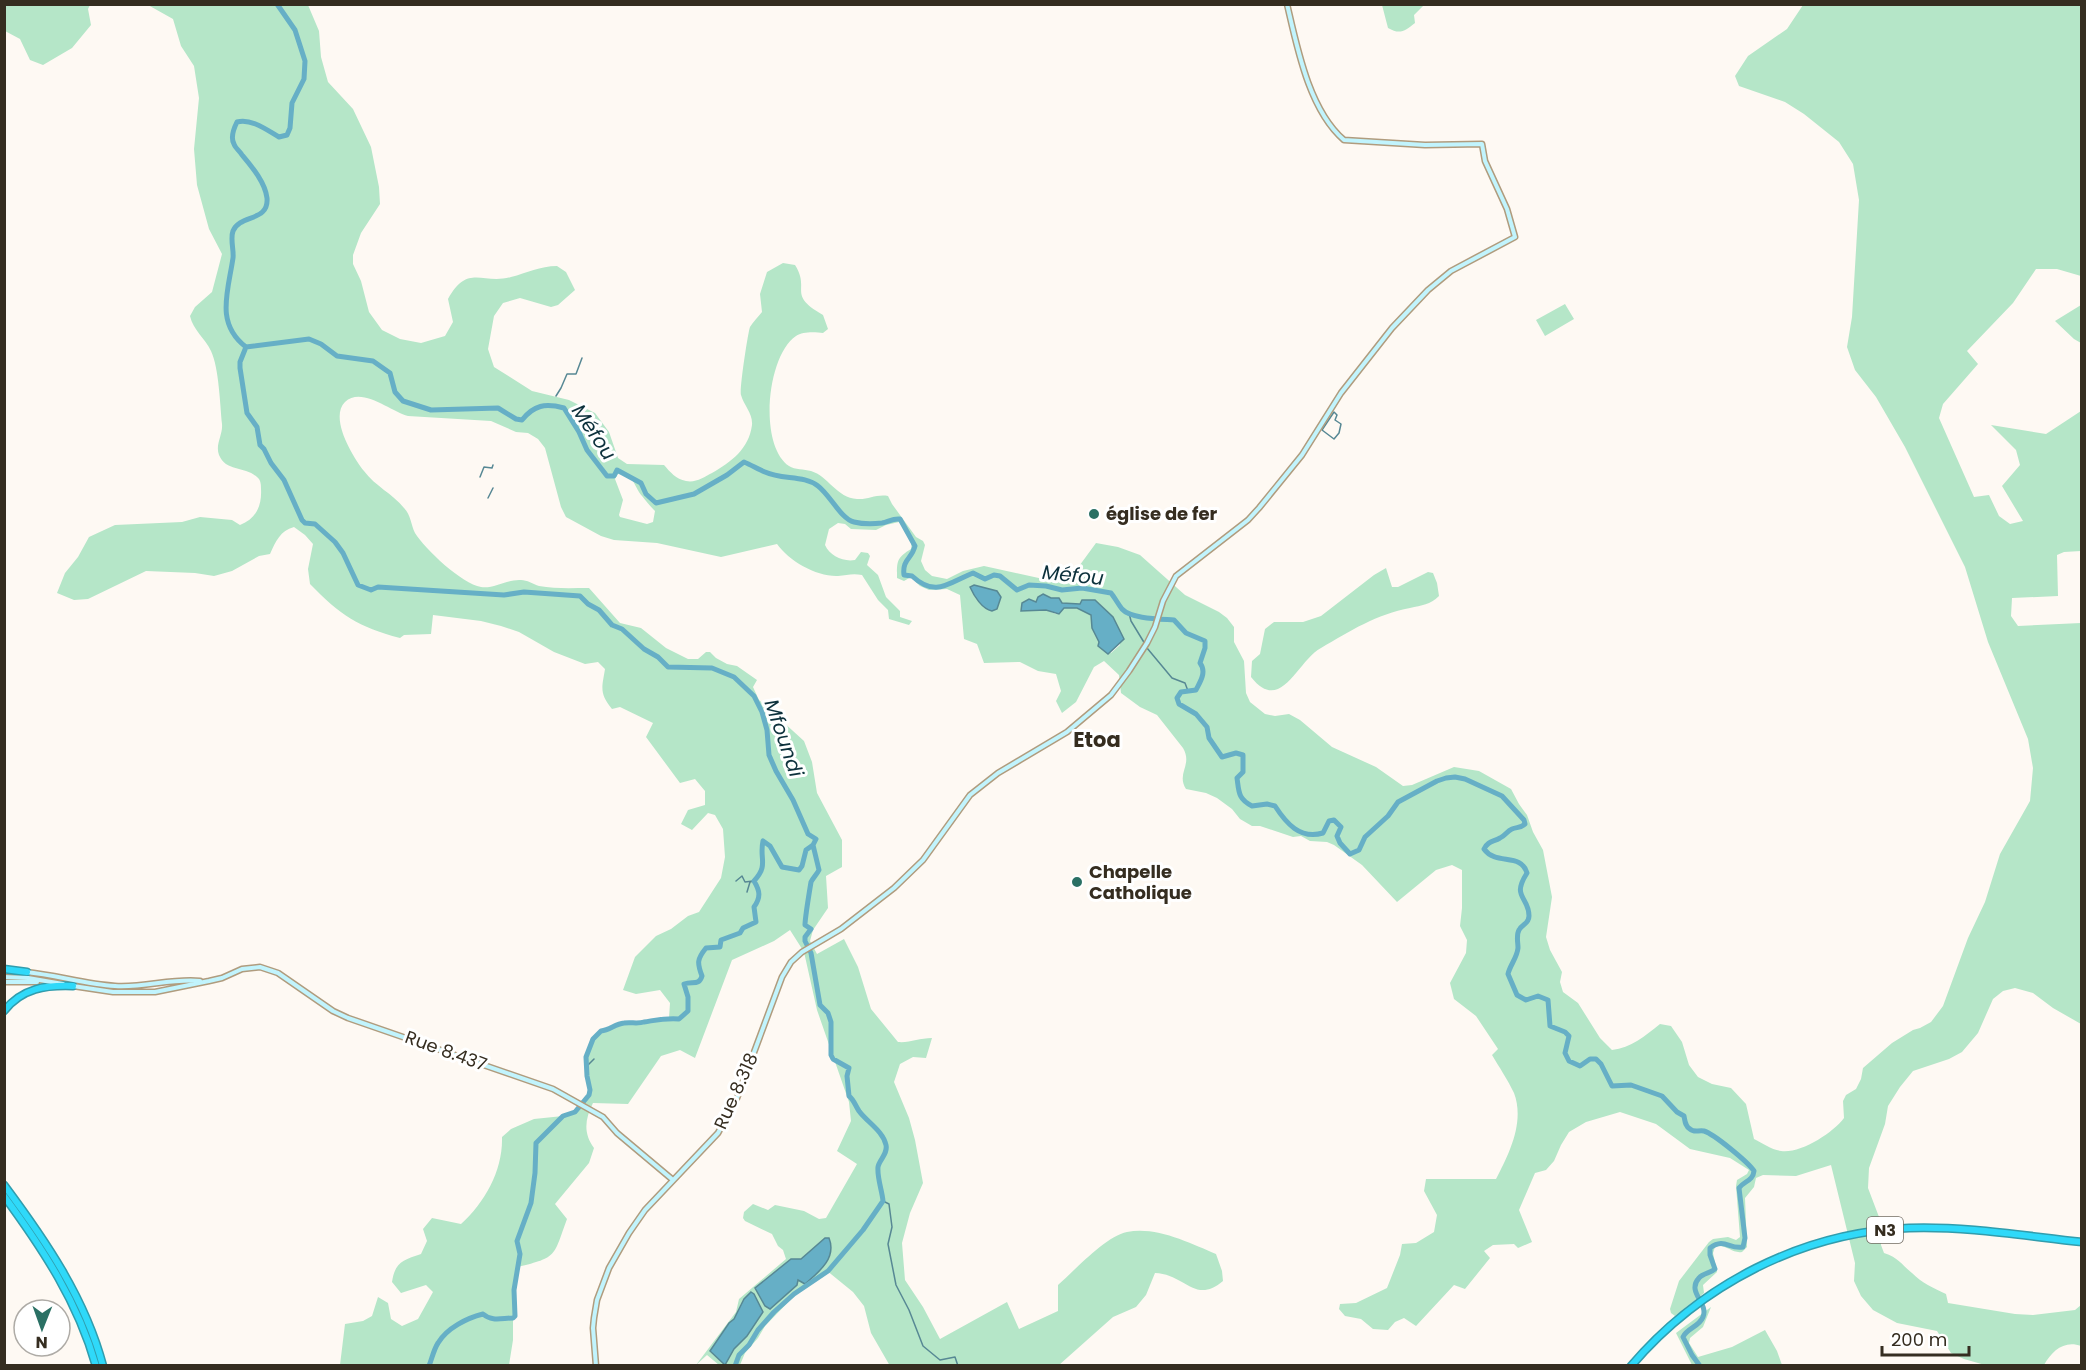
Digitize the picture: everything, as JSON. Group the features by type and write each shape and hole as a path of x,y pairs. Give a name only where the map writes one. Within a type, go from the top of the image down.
{"highway":[{"path":"4,971 27,972"},
{"path":"4,1011 19,996 31,990 73,986"},
{"path":"4,1185 36,1228 71,1286 94,1337 103,1365"},
{"path":"4,1196 61,1280 82,1324 96,1365"},
{"name":"N3","path":"1631,1365 1668,1327 1703,1299 1738,1276 1809,1246 1870,1232 1908,1228 1957,1230 2082,1242"}],"main road":[{"name":"Rue 8.318","path":"596,1365 594,1318 597,1300 609,1268 637,1221 720,1131 737,1098 782,977 791,962 802,952 841,929 894,888 922,860 970,795 998,773 1067,732 1111,695 1141,654 1151,635 1169,587 1176,576 1248,520 1259,508 1302,455 1341,393 1410,309 1451,272 1515,237 1503,198 1485,161 1482,144 1403,144 1344,140 1337,134 1319,106 1305,72 1287,4"},
{"name":"Rue 8.437","path":"4,977 51,982 106,992 141,993 222,978 254,966 269,968 333,1011 348,1018 553,1089 603,1117 616,1133 673,1180"},
{"name":"Rue 8.437","path":"27,972 115,986 144,986 186,980 204,981"},
{"path":"4,982 51,982"}],"green space":[{"path":"1382,4 1424,5 1414,15 1415,23 1399,32 1388,28"},
{"path":"4,5 90,5 88,9 91,25 72,48 43,65 30,60 20,39 5,31"},
{"path":"148,5 308,5 319,31 321,57 328,82 353,109 371,147 379,187 380,204 361,233 353,255 353,264 361,281 369,312 382,330 400,339 421,343 445,336 453,322 448,299 455,288 469,278 501,279 539,268 557,266 566,272 575,290 558,305 551,307 520,298 503,303 494,316 488,349 494,367 532,391 569,400 595,413 609,432 618,458 627,464 664,465 679,479 693,481 719,469 738,454 747,441 752,425 751,417 741,395 750,327 762,312 760,294 767,272 783,263 795,265 801,280 802,297 812,308 823,315 828,329 823,333 799,334 786,346 778,361 770,400 770,421 773,440 779,455 789,466 811,471 823,477 838,491 850,498 888,496 916,537 923,541 925,545 921,561 925,570 932,576 947,579 963,571 984,566 1066,584 1096,543 1118,547 1140,555 1185,595 1227,618 1234,627 1234,642 1244,661 1246,693 1250,702 1265,714 1275,716 1289,714 1300,720 1332,747 1376,767 1403,786 1412,785 1454,767 1479,771 1511,789 1527,815 1543,850 1552,897 1546,937 1562,972 1560,982 1563,992 1578,1003 1600,1038 1612,1050 1632,1044 1660,1024 1671,1026 1682,1042 1689,1065 1698,1077 1712,1084 1731,1088 1746,1104 1754,1139 1774,1149 1789,1151 1816,1141 1839,1124 1844,1118 1843,1101 1846,1095 1856,1089 1863,1068 1892,1043 1931,1022 1943,1006 1968,938 1985,902 2000,854 2030,801 2033,768 2028,739 1988,642 1965,567 1905,447 1876,397 1855,370 1847,347 1852,317 1859,200 1853,164 1839,142 1804,114 1785,102 1739,86 1735,76 1748,56 1787,29 1803,5 2081,5 2081,276 2057,269 2036,269 2013,303 1967,351 1978,364 1943,404 1939,418 1974,497 1989,495 1999,516 2010,524 2023,521 2002,486 2020,465 2016,450 1991,425 2046,434 2081,411 2081,551 2064,552 2057,555 2058,596 2012,598 2011,616 2018,626 2081,623 2081,1024 2033,993 2015,988 2003,991 1993,999 1978,1033 1962,1052 1949,1059 1913,1071 1900,1087 1888,1106 1885,1124 1869,1168 1868,1188 1879,1217 1881,1245 1884,1253 1897,1259 1916,1277 1946,1294 1948,1303 2033,1315 2075,1310 2081,1305 2081,1346 2069,1344 2059,1348 2044,1365 1985,1365 1951,1353 1937,1331 1897,1323 1873,1310 1861,1296 1854,1281 1855,1263 1831,1165 1796,1176 1763,1175 1756,1178 1754,1187 1745,1198 1747,1247 1742,1252 1735,1252 1722,1246 1715,1247 1713,1253 1717,1272 1703,1285 1704,1293 1675,1316 1670,1309 1679,1281 1709,1242 1713,1239 1728,1237 1736,1240 1740,1237 1736,1186 1737,1180 1749,1170 1730,1158 1690,1149 1656,1124 1620,1112 1586,1122 1569,1132 1554,1161 1546,1170 1535,1173 1519,1210 1532,1242 1518,1248 1514,1244 1493,1245 1484,1251 1490,1258 1465,1289 1454,1285 1416,1326 1404,1318 1395,1322 1388,1330 1373,1329 1361,1319 1345,1316 1339,1309 1340,1304 1356,1303 1387,1288 1402,1244 1416,1243 1434,1232 1437,1215 1424,1191 1426,1179 1496,1179 1514,1138 1518,1115 1517,1104 1512,1088 1492,1055 1498,1049 1476,1016 1454,999 1450,983 1466,953 1467,940 1460,926 1462,870 1452,865 1436,870 1397,902 1362,865 1334,845 1327,842 1310,841 1301,836 1293,837 1260,826 1252,826 1240,819 1232,809 1217,798 1186,789 1183,778 1186,754 1183,748 1157,715 1140,707 1121,693 1119,675 1104,661 1094,667 1076,702 1062,713 1056,701 1061,691 1056,674 1038,671 1020,662 984,663 977,644 964,639 960,595 947,589 929,590 920,586 911,577 904,581 897,578 898,561 911,549 908,535 899,522 876,530 851,529 845,524 838,523 829,529 825,545 834,555 846,560 855,560 861,552 868,553 870,556 867,565 878,575 886,597 900,611 900,617 912,621 909,625 889,619 888,610 878,600 862,575 821,574 796,562 777,544 721,557 657,543 614,540 601,536 566,517 561,507 545,448 538,439 528,433 516,432 491,421 408,416 376,401 360,397 345,402 341,409 341,427 349,447 368,476 395,498 406,511 420,540 454,573 481,587 521,580 545,587 589,588 620,623 641,628 666,648 688,659 698,659 706,652 710,652 716,658 737,666 757,680 753,687 759,700 804,741 812,762 817,793 842,840 842,867 826,876 828,908 813,930 810,941 817,954 844,939 858,967 871,1009 898,1042 932,1038 926,1058 913,1057 900,1064 894,1082 909,1118 923,1183 910,1213 902,1243 905,1280 940,1339 1007,1302 1019,1329 1058,1311 1058,1285 1100,1247 1127,1232 1161,1233 1216,1254 1223,1281 1205,1290 1155,1273 1146,1295 1136,1307 1113,1317 1059,1365 890,1366 871,1333 864,1306 853,1292 826,1270 800,1290 765,1326 745,1353 740,1365 719,1365 707,1355 696,1365 736,1312 739,1299 786,1259 772,1234 745,1221 744,1212 753,1204 768,1210 775,1205 804,1211 819,1219 826,1218 857,1164 837,1151 851,1121 849,1102 817,1010 804,952 790,930 774,941 732,960 695,1058 680,1050 661,1056 628,1104 593,1103 586,1126 588,1137 594,1148 589,1163 555,1204 567,1219 556,1248 552,1254 541,1261 518,1267 514,1290 516,1311 513,1318 513,1340 509,1365 340,1365 345,1324 363,1321 372,1316 378,1297 388,1303 391,1319 402,1326 418,1319 433,1292 426,1285 401,1293 392,1282 395,1270 405,1260 421,1254 427,1241 423,1229 432,1218 461,1224 478,1206 496,1173 502,1149 502,1137 511,1129 534,1119 563,1116 575,1112 590,1090 587,1059 601,1031 621,1024 669,1018 670,1003 660,990 636,994 623,990 635,957 656,936 671,929 688,916 699,912 721,878 725,857 723,829 715,815 708,813 692,830 681,824 688,810 705,805 705,791 695,779 680,783 646,737 653,723 620,707 612,709 602,690 605,669 598,662 585,664 554,652 519,632 481,621 433,615 431,634 404,635 400,638 372,629 341,612 310,584 308,569 313,544 294,527 282,534 270,554 259,556 232,571 214,576 146,571 88,599 74,600 57,593 65,573 78,557 89,537 115,525 182,522 200,517 232,520 240,525 254,515 260,501 261,486 258,478 247,471 231,467 219,455 222,424 216,367 211,351 190,316 195,307 212,292 222,254 209,229 197,185 194,149 199,98 194,66 181,46 173,19","holes":["618,474 631,478 655,511 653,522 647,524 620,517 623,500 615,479","1059,598 1065,604 1099,603 1113,617 1120,645 1111,653 1101,643 1096,636 1091,615 1077,608 1064,608 1056,614 1046,610 1031,609 1037,602","825,1238 829,1238 830,1252 820,1270 805,1284 798,1280 797,1285 769,1309 795,1260 801,1259","741,1304 763,1312 725,1364 729,1323 734,1319"]},
{"path":"1565,304 1574,319 1545,336 1536,320"},
{"path":"2081,305 2081,343 2055,321"},
{"path":"1386,568 1392,587 1398,587 1428,572 1433,573 1439,596 1426,604 1375,619 1342,635 1312,655 1280,688 1271,690 1262,687 1251,677 1252,661 1260,654 1265,629 1274,622 1303,622 1321,616"},
{"path":"1711,1307 1703,1327 1690,1338 1689,1343 1698,1357 1732,1347 1765,1330 1782,1365 1692,1365 1676,1333"}],"water":[{"path":"974,585 997,591 1001,597 997,609 988,610 982,605 970,587"},
{"path":"1043,594 1051,598 1059,598 1062,603 1080,604 1082,600 1095,600 1113,617 1124,639 1108,654 1098,646 1099,642 1092,628 1091,615 1077,608 1064,608 1059,614 1046,610 1021,611 1022,603 1029,599 1036,602"},
{"path":"825,1238 829,1238 831,1252 821,1269 805,1284 798,1280 797,1285 770,1309 765,1306 755,1288 791,1259 801,1259"},
{"path":"751,1292 763,1312 747,1336 734,1349 725,1365 710,1351"}],"waterway":[{"name":"Méfou","path":"277,4 295,30 305,61 304,79 292,103 290,128 287,135 279,137 259,125 242,121 237,122 233,133 232,138 235,145 258,175 267,198 264,211 242,222 232,234 233,258 227,295 227,317 236,338 246,347 309,339 321,344 337,356 373,361 390,373 395,392 403,401 431,410 498,408 522,420 540,406 564,408 587,450 607,476 614,476 617,470 641,483 646,494 656,503 694,494 744,462 772,474 806,480 818,486 849,520 879,523 900,519 915,546 904,566 904,575 912,576 928,586 949,584 973,573 985,579 994,575 1000,576 1017,590 1029,585 1062,590 1082,588 1111,593 1122,609 1132,615 1174,620 1186,633 1205,641 1200,663 1203,670 1201,680 1196,690 1181,692 1177,698 1179,704 1196,714 1207,727 1209,738 1222,757 1236,753 1243,755 1243,772 1237,778 1242,798 1252,806 1267,804 1275,806 1289,824 1307,834 1323,833 1329,821 1334,820 1341,827 1337,836 1340,843 1350,854 1359,850 1365,837 1388,816 1398,802 1437,781 1455,777 1465,779 1502,796 1525,824 1510,830 1489,843 1484,849 1495,857 1519,863 1527,873 1522,881 1521,892 1528,909 1529,919 1518,932 1518,948 1508,974 1517,995 1526,1000 1538,996 1548,1000 1550,1026 1569,1036 1565,1053 1569,1061 1580,1066 1590,1059 1596,1059 1612,1086 1631,1085 1662,1096 1684,1116 1688,1128 1693,1131 1704,1131 1715,1137 1754,1171 1752,1177 1739,1188 1745,1238 1743,1247 1720,1244 1710,1248 1715,1269 1701,1276 1696,1283 1696,1293 1703,1307 1703,1317 1683,1337 1700,1366"},
{"name":"Mfoundi","path":"246,347 240,368 247,413 257,427 260,445 284,480 302,520 305,523 315,524 335,542 343,553 358,585 371,590 378,587 504,595 524,592 580,596 599,610 612,625 622,629 668,667 712,668 734,677 754,696 767,730 769,755 808,834 816,839 813,845 806,850 799,870 782,867 770,846 763,841 761,871 754,881 759,894 754,907 756,922 743,928 740,933 721,940 720,947 706,948 699,958 701,979 684,984 688,997 688,1011 679,1019 621,1024 601,1031 593,1039 586,1057 589,1095 575,1112 563,1116 536,1143 531,1203 517,1241 520,1254 514,1290 515,1316 494,1319 483,1314 458,1324 438,1343 429,1366"},
{"path":"556,396 567,374 576,374 582,358"},
{"path":"1334,412 1337,415 1335,420 1341,424 1339,433 1334,439 1322,430 1334,412"},
{"path":"480,477 484,467 492,468 493,465"},
{"path":"488,498 493,488"},
{"path":"1129,613 1131,621 1145,644"},
{"path":"1147,648 1172,678 1185,683 1188,691"},
{"path":"735,1366 739,1355 774,1312 794,1294 828,1271 863,1230 883,1201 878,1167 886,1151 886,1145 882,1135 862,1115 849,1096 847,1076 849,1068 833,1059 831,1055 831,1022 828,1013 820,1005 811,953 805,941 811,929 805,925 811,882 819,870 813,845"},
{"path":"736,881 742,876 745,882 753,881 750,882 747,892"},
{"path":"587,1066 594,1059"},
{"path":"883,1201 889,1204 892,1227 888,1244 896,1285 923,1346 940,1360 955,1357 958,1366"}],"place":[{"name":"église de fer","path":"1094,514"},
{"name":"Chapelle Catholique","path":"1077,882"}],"district":[{"name":"Etoa","path":"1097,740"}]}
